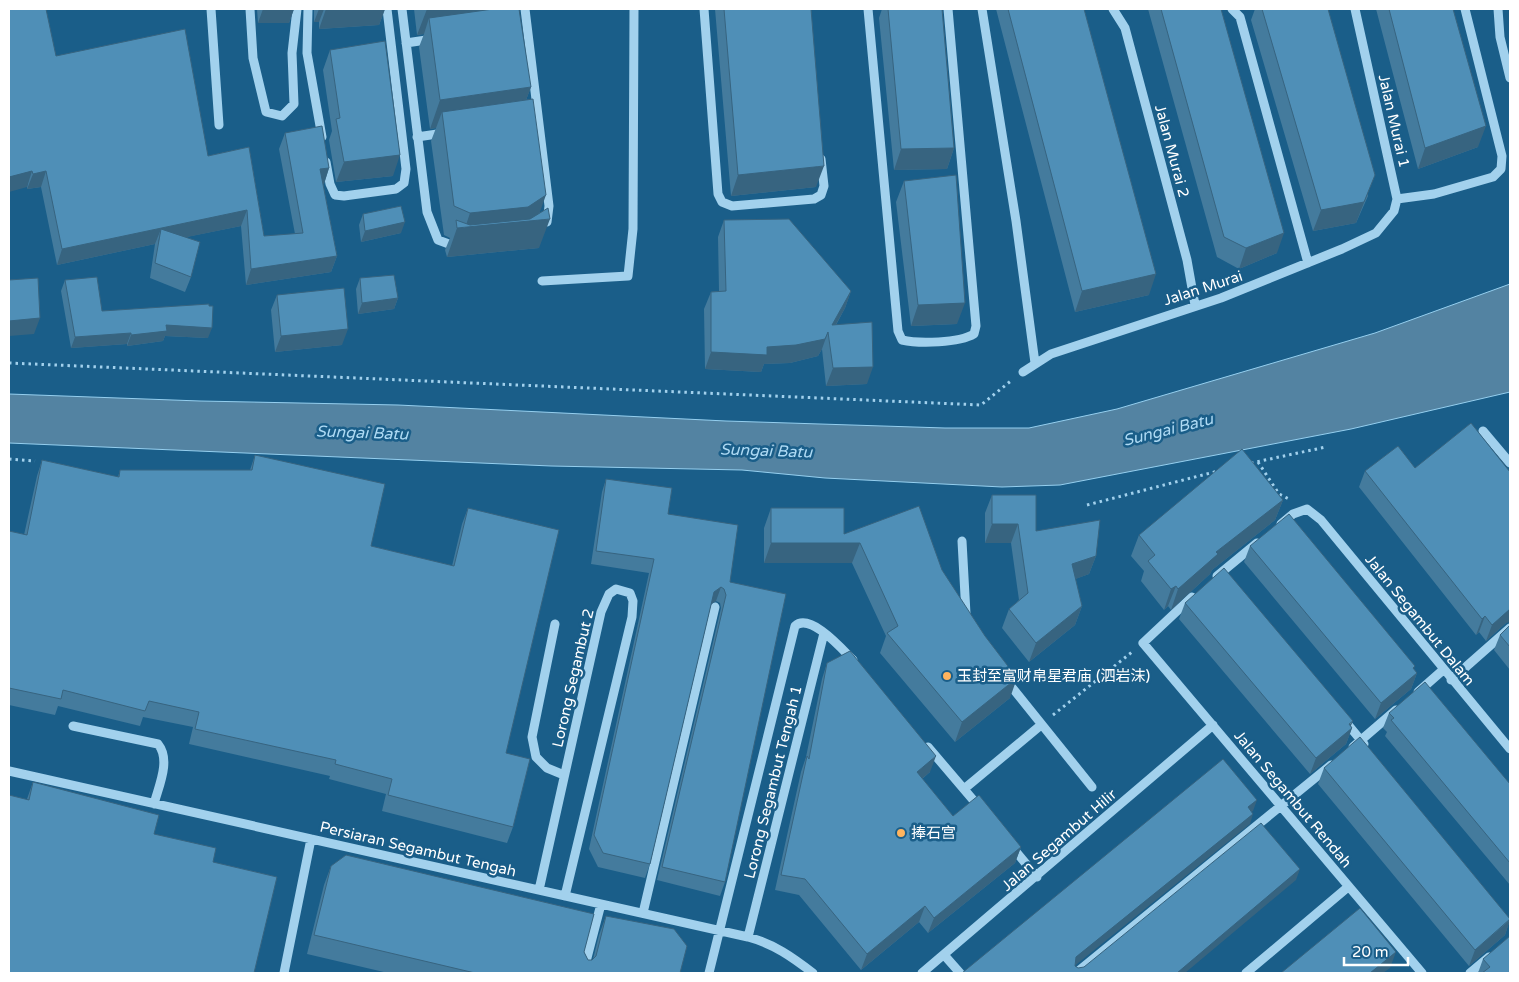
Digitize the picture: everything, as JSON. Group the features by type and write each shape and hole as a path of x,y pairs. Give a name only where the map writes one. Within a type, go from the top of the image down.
{"street":[{"path":"211,9 219,125"},
{"path":"250,9 253,58 266,112 282,116 294,104 292,53 297,9"},
{"path":"308,9 307,53 330,184 335,194 344,196 396,189 404,183 406,169 387,9"},
{"path":"402,9 427,212 438,240 459,248 467,247"},
{"path":"525,9 534,121 549,206 546,225 540,229"},
{"path":"542,281 628,276 634,228 634,9"},
{"path":"704,9 718,194 722,202 732,206 814,199 821,195 824,186 820,147"},
{"path":"868,9 898,331 902,340 912,342 966,339 974,334 976,326 948,9"},
{"path":"982,9 1016,221 1035,363"},
{"name":"Jalan Murai 2","path":"1113,9 1125,28 1187,260 1195,305"},
{"path":"1232,9 1240,17 1308,263"},
{"name":"Jalan Murai 1","path":"1354,9 1397,199"},
{"path":"1397,199 1434,194 1493,177 1501,169 1502,156 1466,9"},
{"path":"1498,9 1500,37 1510,78"},
{"path":"517,26 526,25"},
{"path":"406,43 442,38"},
{"path":"418,137 452,132"},
{"name":"Jalan Murai","path":"1023,372 1035,363 1080,342 1248,288 1376,233 1394,211 1397,199"},
{"path":"1484,431 1510,464"},
{"path":"1270,533 1293,514 1307,509"},
{"name":"Jalan Segambut Dalam","path":"1307,509 1321,520 1451,680 1510,749"},
{"path":"1143,643 1206,585 1262,539"},
{"path":"962,542 964,609 970,626"},
{"path":"1223,571 1229,578"},
{"name":"Lorong Segambut 2","path":"539,890 602,612 609,594 616,589 630,593 633,601 632,617 565,896"},
{"path":"643,913 714,607"},
{"path":"709,973 795,626 803,622 816,626 859,666"},
{"path":"555,624 532,737 536,757 547,768 564,775"},
{"path":"1451,680 1510,628"},
{"name":"Lorong Segambut Tengah 1","path":"748,937 824,633"},
{"name":"Jalan Segambut Rendah","path":"1143,643 1419,970"},
{"path":"998,669 1092,787"},
{"path":"1413,696 1443,670"},
{"path":"1076,973 1282,806 1406,702"},
{"path":"1336,709 1373,755"},
{"path":"964,789 1041,725"},
{"name":"Jalan Segambut Hilir","path":"922,973 945,956 1213,725"},
{"path":"73,726 158,744 164,751 165,759 154,804"},
{"path":"921,738 988,819"},
{"name":"Persiaran Segambut Tengah","path":"9,771 768,942 813,973"},
{"path":"284,973 311,839"},
{"path":"1007,841 1037,877"},
{"path":"1246,973 1348,886"},
{"path":"583,973 601,904"},
{"path":"1470,973 1497,950"},
{"path":"945,956 960,973"},
{"path":"1409,973 1419,970"}],"path":[{"path":"9,362 981,405 1023,372"},
{"path":"1249,464 1326,447"},
{"path":"9,459 35,461"},
{"path":"1258,462 1279,494 1307,509"},
{"path":"1087,505 1222,470"},
{"path":"1041,725 1143,643"}],"water":[{"name":"Sungai Batu","path":"1510,284 1510,392 1351,429 1060,485 1002,487 825,478 742,470 551,466 9,443 9,394 200,401 398,405 726,421 945,428 1029,428 1117,409 1375,333"}],"building":[{"path":"9,9 46,9 56,56 185,29 208,156 249,147 264,236 303,233 285,133 322,126 329,168 320,169 337,256 251,269 247,210 62,249 46,171 33,174 32,171 9,177"},
{"path":"493,9 519,9 531,87 440,100 429,18"},
{"path":"724,9 811,9 824,166 738,175"},
{"path":"888,9 942,9 954,148 901,149"},
{"path":"1008,9 1084,9 1156,274 1082,291"},
{"path":"1161,9 1221,9 1284,233 1246,248 1224,237"},
{"path":"1262,9 1328,9 1375,175 1364,202 1321,210"},
{"path":"1389,9 1453,9 1486,126 1425,148"},
{"path":"385,41 400,155 344,162 336,119 340,118 330,50"},
{"path":"533,99 546,195 528,207 470,213 454,206 442,112"},
{"path":"956,175 965,303 918,305 904,181"},
{"path":"401,206 405,222 365,231 363,214"},
{"path":"548,208 550,219 457,228 456,220 470,225 530,219"},
{"path":"789,219 851,291 832,325 872,322 873,367 833,368 828,332 825,339 796,345 767,347 767,355 711,352 711,292 726,291 724,220"},
{"path":"161,229 200,242 191,277 155,263"},
{"path":"394,275 398,298 362,303 360,278"},
{"path":"97,277 102,311 209,304 209,306 213,306 212,328 166,325 167,331 131,335 131,333 75,337 65,280"},
{"path":"38,278 40,318 9,321 9,280"},
{"path":"344,288 348,329 281,336 277,295"},
{"path":"1471,423 1510,472 1510,609 1492,625 1485,616 1482,619 1365,471 1398,446 1415,468"},
{"path":"1242,449 1283,500 1216,552 1218,554 1178,589 1176,586 1171,589 1148,561 1155,555 1139,535"},
{"path":"255,455 385,484 371,546 454,566 468,508 559,530 506,753 530,759 513,827 388,795 392,779 335,764 336,760 195,729 199,712 149,701 145,711 63,690 61,699 9,688 9,531 27,535 42,460 119,477 120,470 252,470"},
{"path":"606,479 672,488 668,514 738,525 730,582 786,594 725,882 662,867 726,595 721,587 714,592 650,864 603,853 594,835 654,559 596,551"},
{"path":"992,495 1036,495 1036,531 1100,520 1096,556 1072,564 1082,606 1036,643 1009,609 1028,593 1018,524 992,524"},
{"path":"919,506 942,570 985,636 1017,678 962,722 887,633 898,626 860,543 771,543 771,508 844,508 844,534"},
{"path":"1289,514 1415,666 1413,668 1417,673 1381,703 1250,546"},
{"path":"1224,568 1353,721 1349,724 1352,728 1316,758 1185,603"},
{"path":"1510,625 1510,647 1500,635"},
{"path":"850,651 936,756 917,772 953,816 979,795 1021,847 934,918 925,906 867,954 805,879 781,875 807,756 809,759 827,663"},
{"path":"1425,682 1510,784 1510,863 1391,720 1394,718 1389,713"},
{"path":"1360,737 1510,919 1475,950 1324,768"},
{"path":"1223,759 1257,800 1248,807 1253,814 1076,957 1075,966 1078,968 1084,967 1261,823 1300,869 1177,973 962,973"},
{"path":"33,782 159,815 154,834 216,848 213,862 277,877 254,973 9,973 9,795 29,800"},
{"path":"346,855 594,914 584,952 588,960 592,960 596,956 606,916 674,929 687,946 680,973 475,973 314,935 331,866"},
{"path":"1360,908 1396,952 1370,973 1281,973"},
{"path":"1510,936 1510,973 1482,973 1490,967 1483,959"}],"place":[{"name":"玉封至富财帛星君庙 (泗岩沫)","path":"947,676"},
{"name":"捧石宫","path":"901,833"}]}
